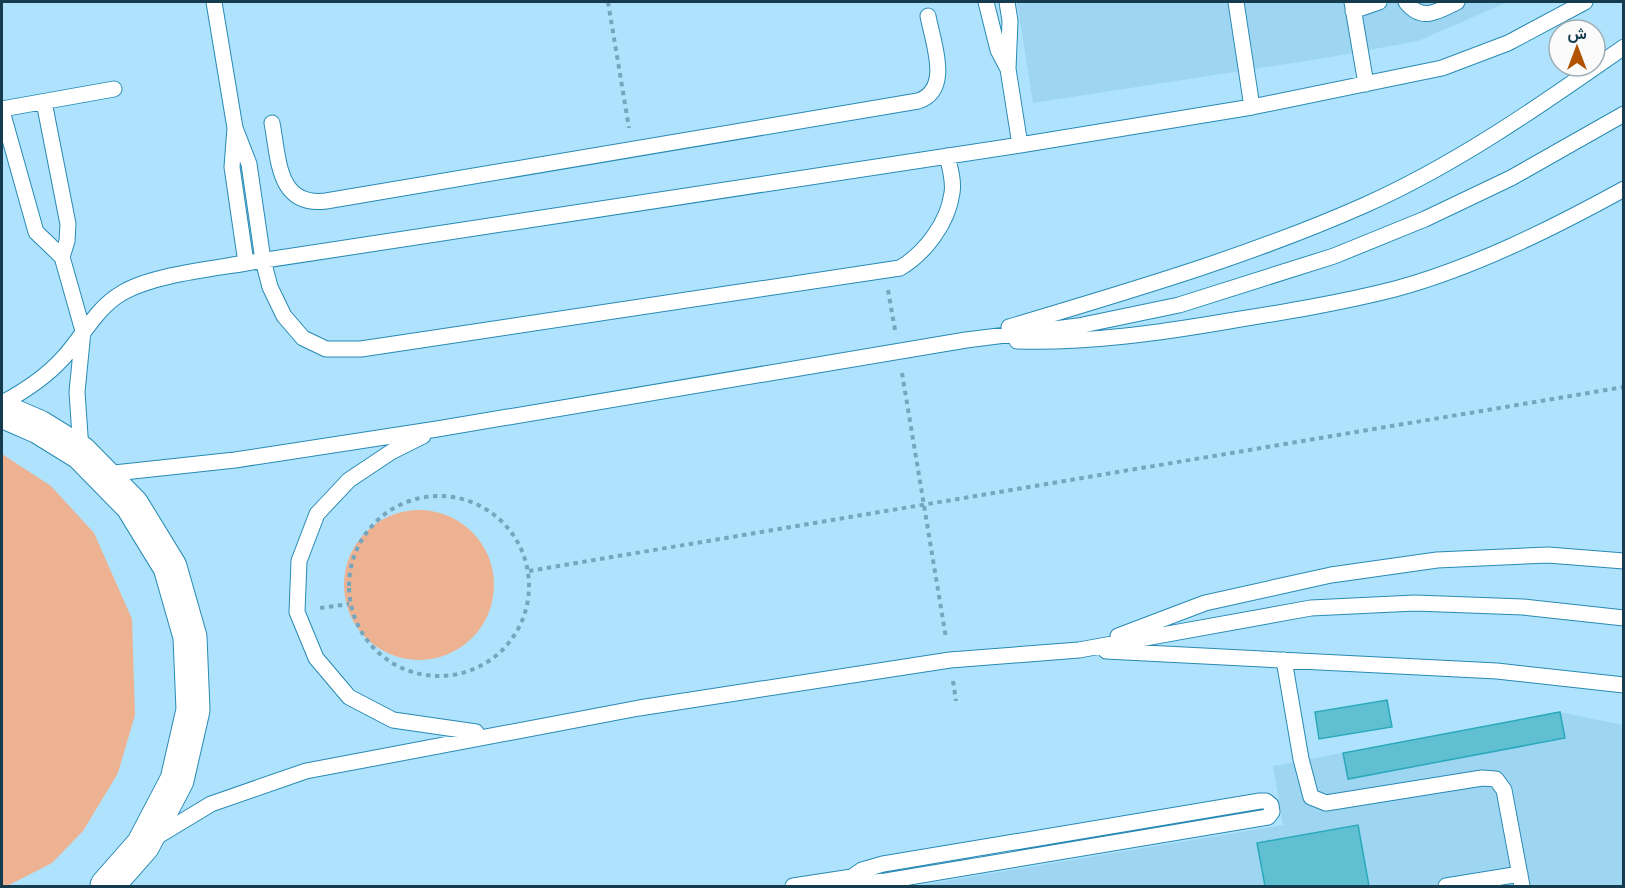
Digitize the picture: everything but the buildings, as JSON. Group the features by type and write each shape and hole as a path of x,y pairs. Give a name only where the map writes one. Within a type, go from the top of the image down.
{"main road":[{"path":"2,411 39,427 91,464 132,505 170,567 190,637 192,710 177,780 143,845 107,886"}],"lane":[{"path":"214,2 235,128 249,164 263,260 270,286 284,316 303,338 326,349 361,350 900,268 915,259 928,246 947,210 952,193 947,156"},
{"path":"986,2 998,50 1008,69"},
{"path":"1008,2 1010,21 1008,69 1020,145"},
{"path":"1236,2 1252,107"},
{"path":"1366,84 1352,6 1380,2"},
{"path":"1406,2 1417,13 1423,15 1437,12 1457,2"},
{"path":"2,403 44,377 65,356 100,310 122,292 162,279 263,260 1020,145 1252,107 1453,64 1508,43 1585,2"},
{"path":"272,123 286,186 296,197 310,202 928,98 936,89 938,78 928,16"},
{"path":"966,340 1196,270 1261,248 1366,205 1461,154 1527,114 1623,47"},
{"path":"114,89 2,110 36,232 62,257 83,332 77,392 91,464 235,460 437,429 966,340 1078,326 1179,305 1334,256 1425,219 1511,178 1623,114"},
{"path":"44,102 68,224 67,241 62,257"},
{"path":"235,128 232,167 246,263"},
{"path":"966,340 1056,342 1120,337 1317,307 1374,294 1484,257 1573,216 1623,189"},
{"path":"437,429 391,452 349,480 317,514 299,561 297,612 316,658 349,696 393,720 494,734"},
{"path":"1079,650 1205,603 1331,575 1437,560 1548,555 1623,561"},
{"path":"143,845 211,804 306,771 494,734 950,660 1079,650 1311,608 1426,603 1523,607 1623,618"},
{"path":"1079,650 1497,671 1623,685"},
{"path":"1284,660 1301,759 1311,796 1326,803 1482,778 1496,779 1504,790 1521,880 1446,886"},
{"path":"793,886 886,881 1262,819 1268,817 1272,812 1271,805 1266,801 1260,801 883,864 862,870 853,882"}],"path":[{"path":"608,2 633,149"},
{"path":"885,272 956,701"},
{"path":"529,571 1623,387"},
{"path":"422,496 458,497 491,511 516,537 529,571 528,606 514,638 489,663 456,676 420,676 387,662 362,637 349,604 349,568 363,536 389,510 422,496"},
{"path":"297,612 349,604"}],"shaded area":[{"path":"1017,2 1508,2 1418,41 1325,58 1033,103"},
{"path":"2,454 51,486 94,533 132,619 135,715 118,773 83,831 52,863 7,886 2,886"},
{"path":"419,510 434,511 448,516 472,532 488,556 493,570 493,600 488,614 472,638 448,654 434,659 419,660 404,659 390,654 366,638 350,614 345,600 344,585 345,570 350,556 366,532 390,516 404,511"},
{"path":"1560,712 1623,725 1623,886 915,886 1283,825 1273,766"}]}
